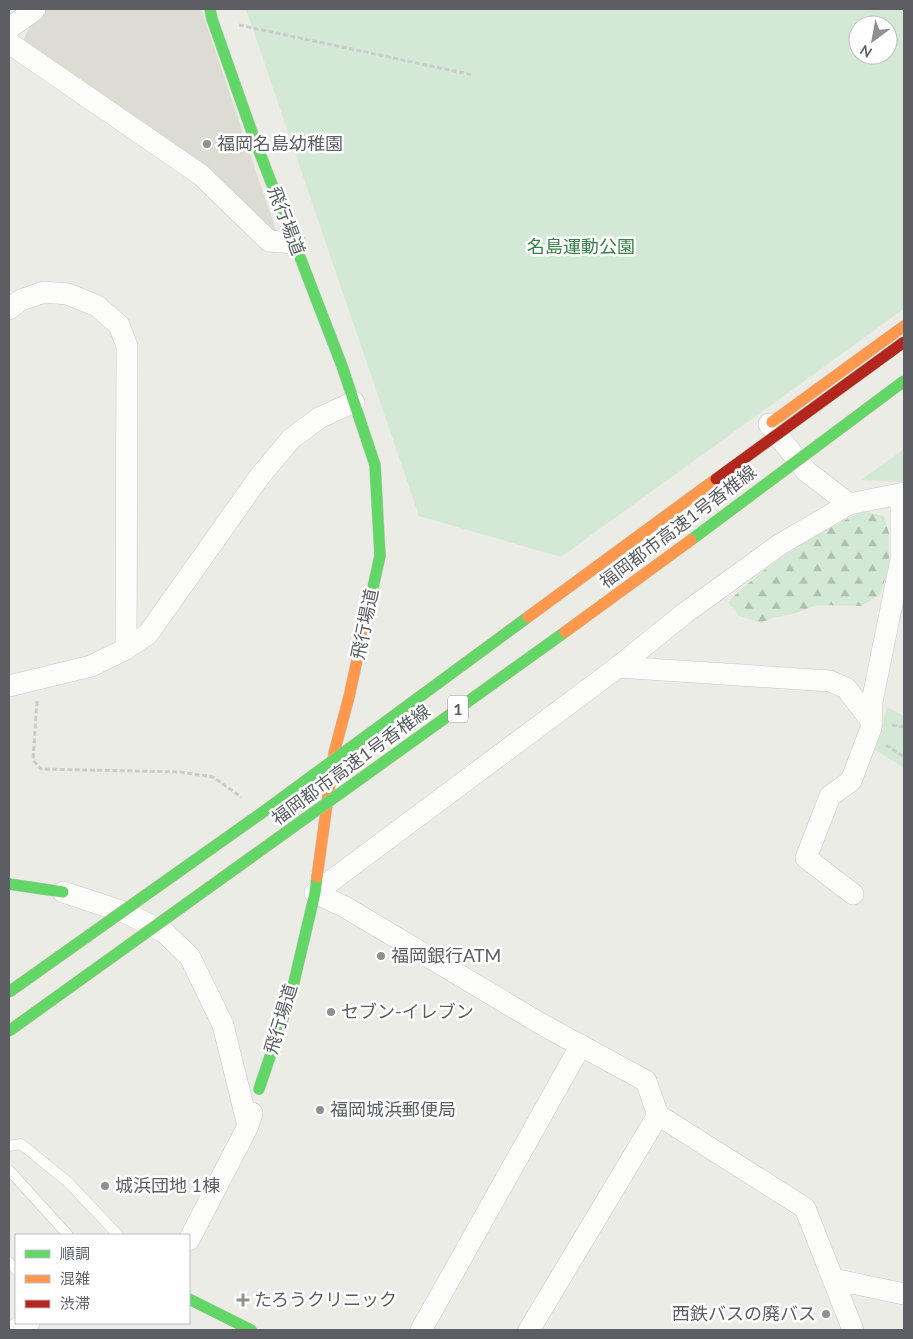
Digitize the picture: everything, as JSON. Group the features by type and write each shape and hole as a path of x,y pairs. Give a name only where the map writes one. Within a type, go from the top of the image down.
{"main road":[{"name":"飛行場道","path":"211,14 254,138 342,366 375,465 380,556 350,697 334,752 315,893 290,995 259,1089"},
{"path":"765,427 904,326"},
{"name":"福岡都市高速1号香椎線","path":"9,992 263,812 904,342"},
{"name":"福岡都市高速1号香椎線","path":"9,1031 627,588 904,381"},
{"path":"9,992 124,912 163,874 334,752 667,501"},
{"path":"309,833 341,810"},
{"path":"9,884 64,892"},
{"path":"9,1031 164,932 220,893"},
{"path":"190,1299 251,1330"}],"street":[{"path":"9,28 35,9"},
{"path":"9,42 201,175 268,241 294,243"},
{"path":"9,309 21,300 44,292 68,294 97,306 119,325 127,346 126,650"},
{"path":"9,686 91,666 126,650 148,634 260,476 291,439 319,418 354,402"},
{"path":"765,427 806,471 849,504"},
{"path":"853,894 806,858 830,796 851,781 871,728 872,702 901,559 903,494 849,504 779,545 685,613 618,667 315,893 345,907 543,1024 646,1081 658,1116 805,1208 853,1330"},
{"path":"618,667 830,682 846,688 872,722"},
{"path":"64,892 124,912 164,932 190,957 223,1025 248,1126"},
{"path":"421,1330 581,1045"},
{"name":"飛行場道","path":"190,1238 248,1126 259,1089"},
{"path":"529,1330 658,1116"},
{"path":"833,1279 904,1294"},
{"path":"15,1330 27,1324"}],"lane":[{"path":"9,1146 21,1144 68,1182 117,1234"},
{"path":"9,1170 67,1234"}],"path":[{"path":"211,14 473,75"},
{"path":"39,679 33,760 41,769 180,772 213,777 256,808"}],"shaded area":[{"name":"福岡名島幼稚園","path":"42,9 201,9 278,236 22,43"}],"green space":[{"name":"名島運動公園","path":"246,9 904,9 904,309 561,557 419,516"},
{"path":"904,449 904,482 861,480"},
{"path":"862,511 884,516 889,533 889,567 880,595 861,606 817,605 761,623 739,616 728,602 757,576 785,555"},
{"path":"887,707 904,716 904,768 875,750"}],"traffic: fast":[{"path":"210,9 254,138 342,366 375,465 380,556 364,628"},
{"path":"691,540 904,381"},
{"path":"9,992 263,812 528,617"},
{"path":"9,1031 565,632"},
{"path":"259,1089 291,995 317,877"},
{"path":"9,884 63,892"},
{"path":"190,1300 251,1330"}],"traffic: slow":[{"path":"772,422 904,326"},
{"path":"528,617 716,479"},
{"path":"565,632 691,540"},
{"path":"317,877 334,753 349,697 364,628"}],"traffic: jam":[{"path":"716,479 904,342"}],"place":[{"name":"福岡名島幼稚園","path":"207,144"},
{"name":"福岡銀行ATM","path":"381,956"},
{"name":"セブン-イレブン","path":"331,1012"},
{"name":"福岡城浜郵便局","path":"320,1110"},
{"name":"城浜団地 1棟","path":"105,1186"},
{"name":"たろうクリニック","path":"243,1300"},
{"name":"西鉄バスの廃バス","path":"826,1314"}]}
